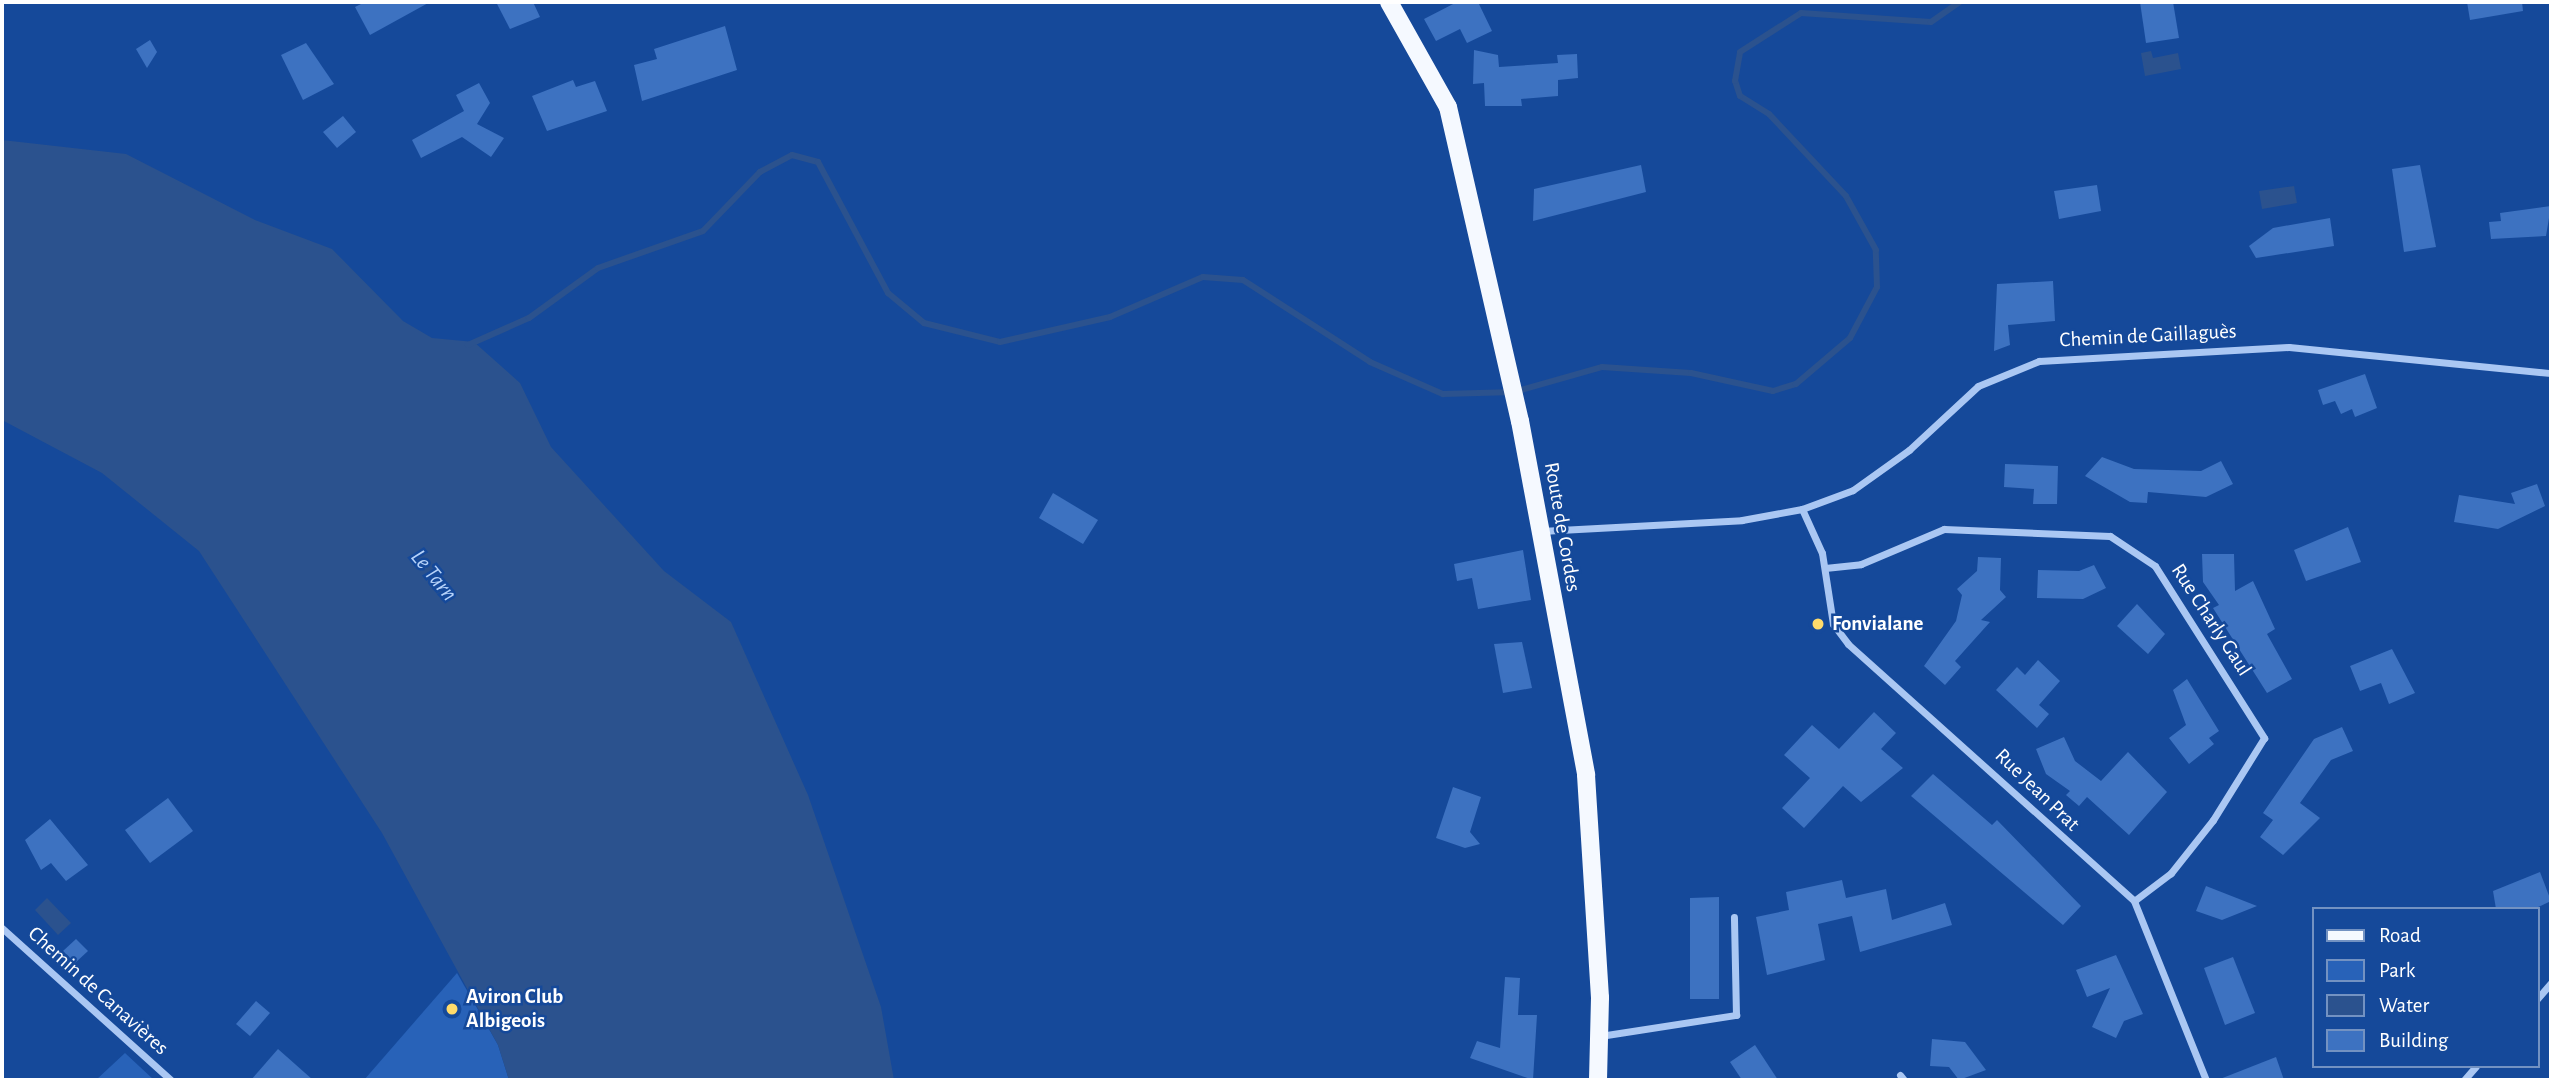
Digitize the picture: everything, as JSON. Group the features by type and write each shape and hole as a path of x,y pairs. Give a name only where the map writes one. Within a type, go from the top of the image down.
{"main road":[{"name":"Route de Cordes","path":"1389,2 1448,107 1520,421 1586,775 1600,1036 1598,1080"}],"street":[{"name":"Chemin de Gaillaguès","path":"1540,531 1742,520 1802,509 1853,490 1909,450 1978,386 2039,361 2289,347 2551,373"},
{"name":"Rue Jean Prat","path":"1802,509 1825,568 1833,624 1849,644 2134,901 2206,1080"},
{"name":"Rue Charly Gaul","path":"1825,568 1861,564 1944,529 2110,536 2155,566 2264,738 2213,820 2171,873 2134,901"},
{"path":"1600,1036 1736,1015 1734,917"},
{"name":"Chemin de Canavières","path":"2,928 171,1080"},
{"path":"2539,997 2551,983"}],"green space":[{"name":"Aviron Club Albigeois","path":"457,973 498,1045 509,1080 364,1080"},
{"path":"125,1053 154,1080 96,1080"}],"water":[{"path":"2151,51 2153,58 2178,53 2181,69 2145,76 2141,53"},
{"name":"Le Tarn","path":"2,140 126,154 255,220 332,249 403,321 432,338 474,342 520,383 551,447 664,571 731,622 808,795 881,1007 894,1080 509,1080 498,1045 382,833 199,551 102,473 2,420"},
{"path":"2294,186 2297,203 2262,209 2259,191"},
{"path":"47,898 71,923 58,935 35,910"}],"building":[{"path":"365,2 430,2 370,35 355,7"},
{"path":"496,2 533,2 540,17 510,29"},
{"path":"1457,2 1478,2 1492,31 1467,43 1460,29 1436,41 1424,19"},
{"path":"2140,2 2173,2 2179,38 2146,43"},
{"path":"2467,2 2522,2 2523,11 2470,20"},
{"path":"725,26 737,70 642,101 634,65 657,59 654,49"},
{"path":"150,40 157,52 147,68 136,49"},
{"path":"306,43 334,84 303,100 281,55"},
{"path":"1474,50 1498,55 1499,67 1558,63 1557,55 1577,54 1578,78 1558,80 1558,96 1521,99 1522,106 1485,106 1484,83 1473,84"},
{"path":"573,80 576,87 595,81 607,111 547,131 532,96"},
{"path":"479,83 490,103 477,124 504,138 491,157 462,137 421,158 412,140 464,111 456,95"},
{"path":"343,116 356,132 337,148 323,132"},
{"path":"1641,165 1646,192 1533,221 1534,189"},
{"path":"2420,165 2436,247 2404,252 2392,169"},
{"path":"2097,185 2101,211 2059,219 2054,191"},
{"path":"2551,206 2546,236 2491,239 2489,222 2501,221 2500,213"},
{"path":"2330,218 2334,246 2256,258 2249,246 2273,228"},
{"path":"2053,281 2055,321 2008,325 2010,345 1994,351 1997,284"},
{"path":"2365,374 2377,408 2355,417 2352,409 2341,414 2335,401 2323,405 2318,390"},
{"path":"2102,457 2134,469 2201,471 2221,461 2233,484 2206,497 2148,492 2147,503 2130,502 2085,476"},
{"path":"2005,464 2058,466 2057,504 2033,504 2034,489 2004,487"},
{"path":"2537,484 2545,506 2498,529 2454,522 2459,495 2515,504 2511,493"},
{"path":"1053,493 1098,520 1083,544 1039,518"},
{"path":"2348,527 2361,562 2306,581 2294,550"},
{"path":"1523,550 1531,600 1478,609 1472,578 1457,581 1454,564"},
{"path":"2202,554 2234,554 2235,591 2253,581 2275,629 2267,634 2292,679 2267,693 2213,608 2219,605 2203,582"},
{"path":"1978,557 2001,558 2000,590 2006,597 1981,620 1990,622 1955,661 1961,667 1945,685 1924,666 1956,621 1962,595 1957,589 1977,571"},
{"path":"2094,565 2106,588 2083,599 2037,598 2038,570 2079,571"},
{"path":"2137,604 2165,634 2148,654 2117,626"},
{"path":"1522,642 1532,688 1503,693 1494,644"},
{"path":"2392,649 2415,693 2389,704 2381,683 2360,691 2350,666"},
{"path":"2038,660 2060,681 2039,705 2049,714 2037,728 1996,690 2017,667 2025,675"},
{"path":"2187,679 2219,731 2209,738 2214,744 2189,764 2169,738 2186,725 2173,690"},
{"path":"1874,712 1896,733 1881,749 1903,768 1861,802 1843,786 1804,828 1782,808 1810,778 1784,755 1812,725 1839,749"},
{"path":"2342,727 2353,751 2331,760 2300,803 2320,818 2283,855 2260,837 2273,820 2263,813 2314,739"},
{"path":"2064,737 2075,761 2101,781 2128,752 2167,792 2129,835 2087,797 2079,806 2066,795 2070,791 2046,774 2036,749"},
{"path":"1933,774 1992,825 1997,820 2081,906 2063,925 1911,796"},
{"path":"1453,787 1481,797 1470,832 1480,844 1465,848 1436,838"},
{"path":"168,798 193,831 150,863 125,830"},
{"path":"50,819 88,865 66,881 51,863 41,870 25,840"},
{"path":"2540,872 2551,901 2538,907 2496,907 2493,891"},
{"path":"1842,880 1846,898 1886,889 1892,920 1945,903 1952,925 1860,952 1852,916 1818,924 1825,960 1767,975 1756,917 1789,910 1786,892"},
{"path":"2206,886 2257,906 2222,920 2196,911"},
{"path":"1719,897 1719,999 1690,999 1690,898"},
{"path":"76,939 88,951 75,963 63,951"},
{"path":"2116,955 2143,1014 2124,1021 2116,1038 2092,1027 2110,988 2087,997 2076,970"},
{"path":"2233,957 2255,1013 2225,1025 2204,968"},
{"path":"1505,977 1520,978 1518,1015 1537,1015 1533,1080 1470,1058 1477,1041 1500,1048"},
{"path":"256,1001 270,1013 250,1036 236,1024"},
{"path":"1932,1039 1965,1042 1986,1070 1959,1080 1949,1067 1930,1066"},
{"path":"1755,1045 1778,1080 1742,1080 1730,1062"},
{"path":"278,1049 313,1080 251,1080"},
{"path":"2276,1057 2284,1080 2220,1080 2220,1079"}],"waterway":[{"path":"468,345 529,318 598,268 703,231 760,172 792,155 818,162 888,293 924,323 1000,342 1110,317 1203,277 1243,280 1370,362 1443,394 1514,392 1602,367 1691,373 1773,391 1796,384 1850,338 1877,287 1876,250 1846,196 1769,114 1740,96 1735,81 1740,52 1801,13 1931,22 1960,2"}],"place":[{"name":"Fonvialane","path":"1818,624"},
{"name":"Aviron Club Albigeois","path":"452,1009"}]}
